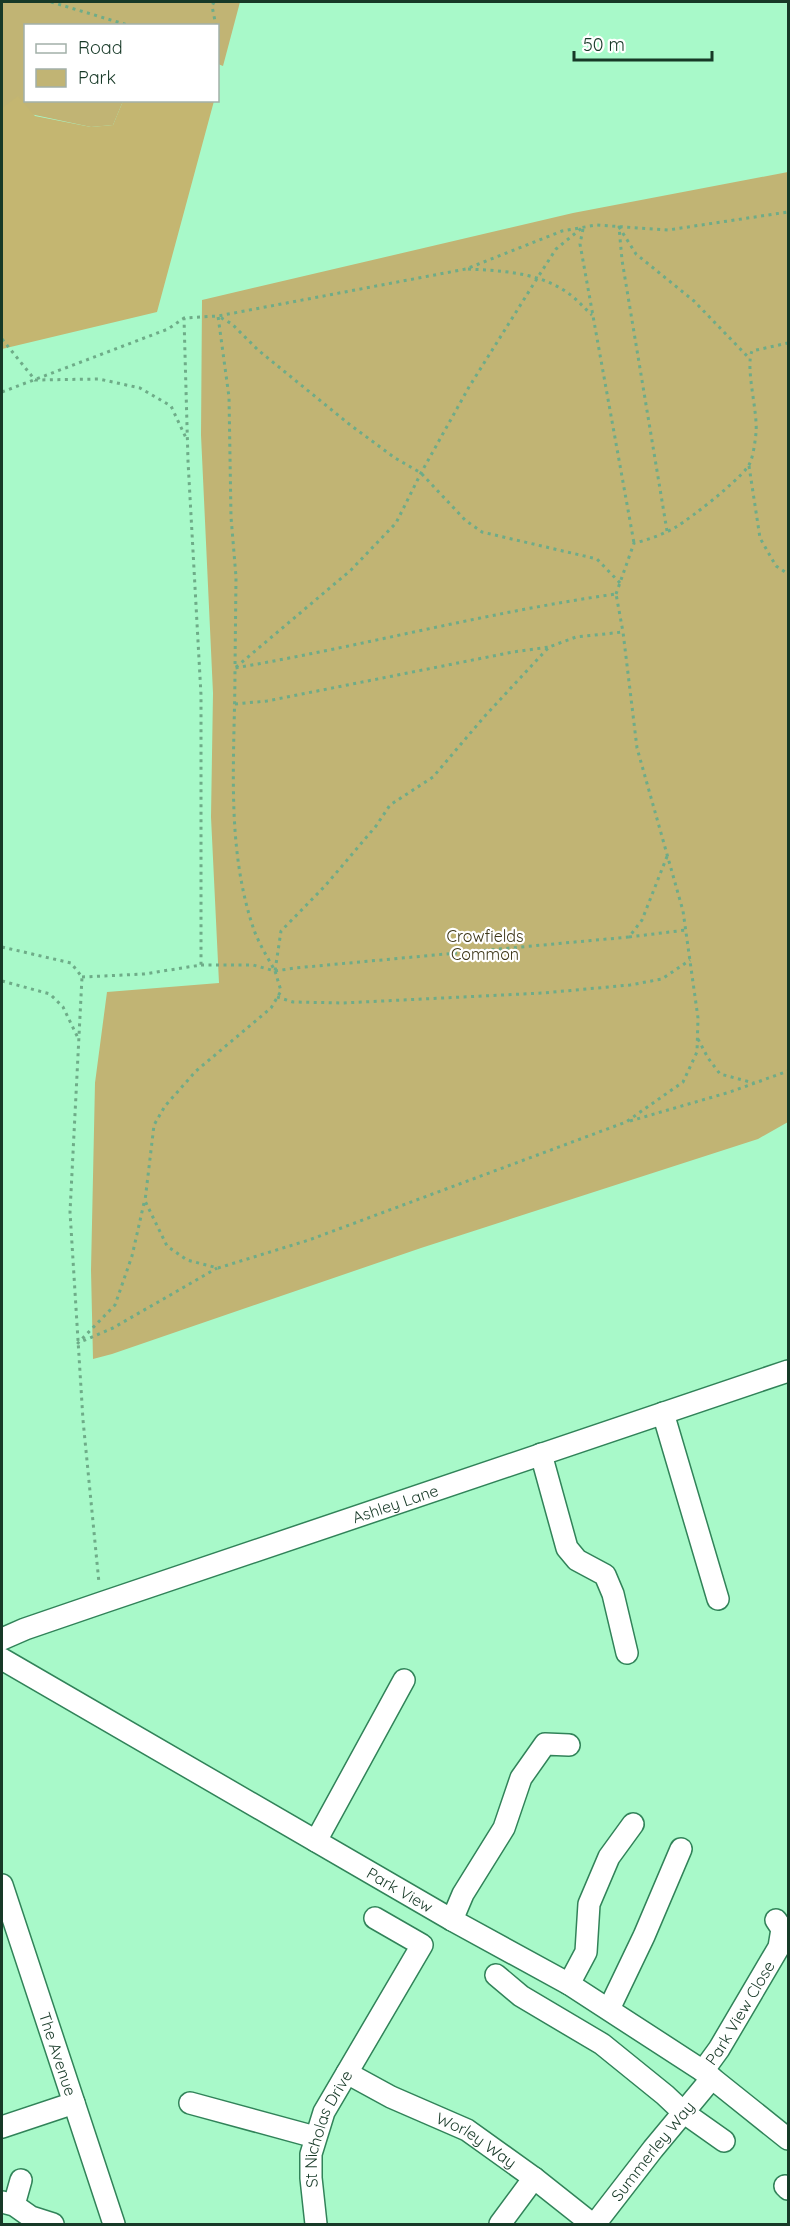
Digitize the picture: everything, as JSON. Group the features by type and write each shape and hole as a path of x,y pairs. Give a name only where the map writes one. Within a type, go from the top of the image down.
{"street":[{"name":"Ashley Lane","path":"2,1639 101,1603 789,1371"},
{"path":"663,1413 718,1599"},
{"path":"541,1454 567,1548 577,1560 604,1575 613,1594 627,1653"},
{"name":"Park View","path":"2,1659 452,1920 569,1984 707,2074 789,2139"},
{"path":"316,1841 404,1680"},
{"path":"452,1920 464,1894 504,1828 521,1778 545,1743 569,1745"},
{"path":"569,1984 586,1952 589,1904 609,1857 633,1824"},
{"path":"609,2009 644,1936 681,1849"},
{"name":"The Avenue","path":"2,1885 114,2224"},
{"name":"St Nicholas Drive","path":"316,2224 311,2154 324,2112 422,1944 375,1918"},
{"name":"Park View Close","path":"707,2074 719,2049 780,1947 782,1929 776,1920"},
{"path":"496,1975 521,1996 602,2044 683,2112 724,2141"},
{"name":"Worley Way","path":"347,2073 391,2097 466,2130 594,2224"},
{"name":"Summerley Way","path":"594,2224 683,2112 707,2074"},
{"path":"2,2127 74,2103"},
{"path":"190,2103 315,2137"},
{"path":"500,2224 534,2178"},
{"path":"21,2180 8,2203 31,2217 53,2224"}],"path":[{"path":"51,2 124,24"},
{"path":"213,2 216,24"},
{"path":"2,392 168,329 184,318 218,316 466,269 562,231 596,225 668,230 789,212"},
{"path":"235,668 351,570 396,523 421,472 470,387 538,277 556,249 583,227"},
{"path":"583,227 580,244 634,543 616,594 623,632 637,748 683,910 698,1018 697,1052 683,1082 626,1122"},
{"path":"619,227 636,254 694,301 749,358"},
{"path":"619,227 622,260 667,531"},
{"path":"466,269 508,271 538,277 568,293 593,317"},
{"path":"218,316 232,324 258,350 349,424 395,458 421,472 465,520 482,532 597,559 620,583"},
{"path":"78,1343 115,1305 132,1256 145,1201 154,1125 165,1106 196,1071 271,1008 281,991 275,971 254,931 237,858 233,774 236,577 231,517 229,397 218,316"},
{"path":"184,318 187,442 201,695 201,965"},
{"path":"2,339 34,380"},
{"path":"789,343 752,351 749,358 756,432 749,466 760,538 776,566 789,574"},
{"path":"34,380 99,379 140,388 171,406 187,442"},
{"path":"634,543 676,527 720,493 749,466"},
{"path":"235,668 324,653 567,601 616,594"},
{"path":"235,704 267,701 513,652 549,647 576,637 623,632"},
{"path":"275,971 281,931 325,886 376,826 390,805 434,777 484,717 549,647"},
{"path":"629,937 642,920 668,854"},
{"path":"82,977 144,974 201,965 253,965 275,971 686,930"},
{"path":"2,947 71,963 82,977 70,1212 83,1420 101,1603"},
{"path":"277,997 293,1002 343,1004 543,993 630,985 662,979 690,960"},
{"path":"2,981 50,994 63,1007 79,1040"},
{"path":"697,1037 720,1074 754,1083"},
{"path":"78,1343 113,1328 218,1268 309,1240 626,1122 730,1092 789,1071"},
{"path":"145,1201 167,1246 187,1260 218,1268"}],"green space":[{"path":"2,2 240,2 223,66 219,64 219,24 24,24 24,102 123,102 113,125 91,127 2,108"},
{"name":"Crowfields Common","path":"788,172 788,1122 758,1139 421,1248 93,1359 91,1270 95,1083 107,992 219,983 211,817 213,693 201,435 202,300 573,213"}],"shaded area":[{"path":"18,96 35,116 91,127 113,125 123,102 214,102 157,312 2,349 2,108"}]}
